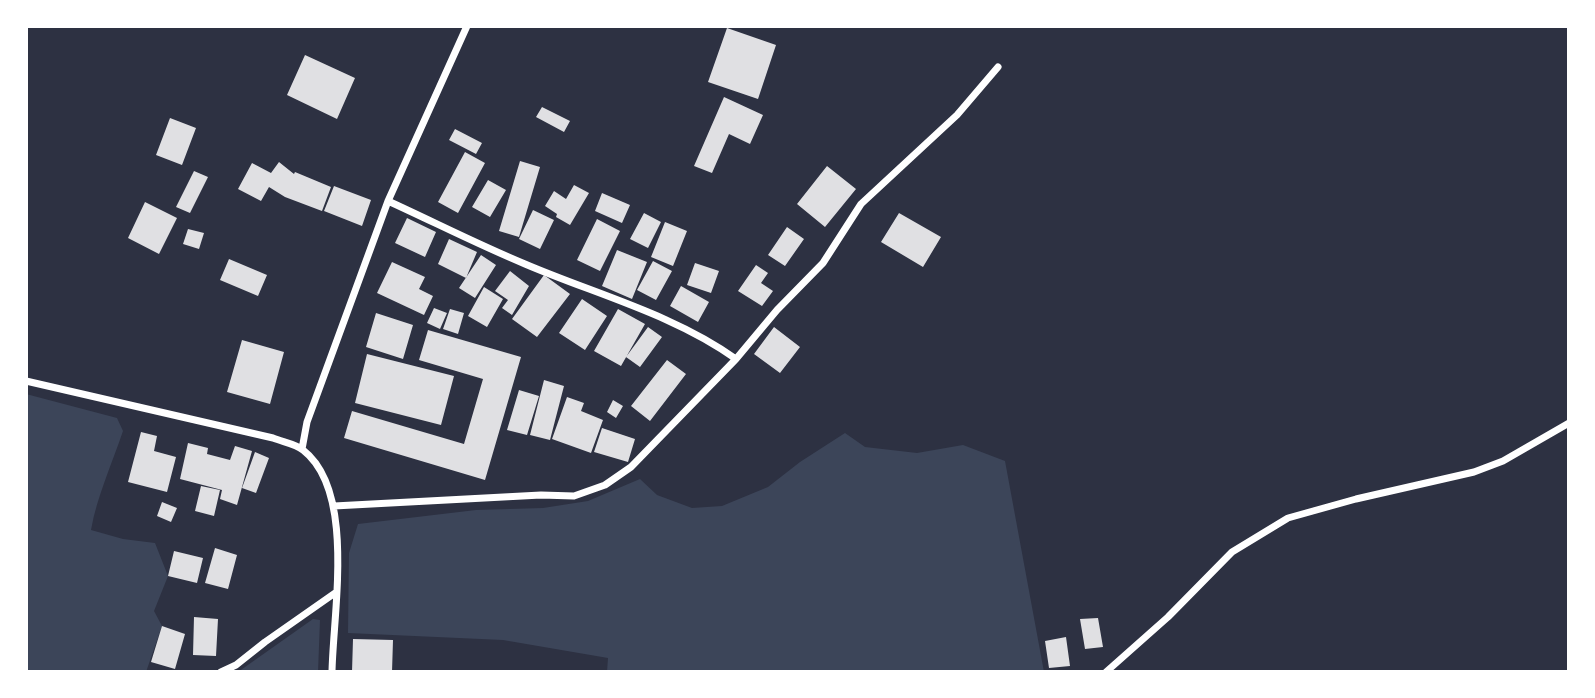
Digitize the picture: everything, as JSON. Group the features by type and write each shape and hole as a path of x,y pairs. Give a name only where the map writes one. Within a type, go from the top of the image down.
{"street":[{"path":"302,449 307,422 388,201 467,26"},
{"path":"334,506 541,495 574,496 605,485 631,467 736,359 777,310 823,262 861,204 957,115 998,67"},
{"path":"388,201 525,264 656,316 717,345 736,359"},
{"path":"26,382 274,438 302,449 322,470 334,506 338,530 332,672"},
{"path":"1106,672 1168,617 1232,552 1288,518 1356,499 1474,472 1503,461 1569,423"},
{"path":"221,672 236,665 335,593"}],"shaded area":[{"path":"26,394 117,418 123,431 101,492 91,530 123,539 155,543 168,576 154,611 162,626 146,672 31,672 26,668"},
{"path":"845,433 865,447 917,453 963,445 1005,461 1044,672 607,672 608,658 503,640 348,633 349,553 358,524 476,510 543,508 588,501 640,479 657,495 692,508 722,506 768,487"},
{"path":"313,619 320,620 318,672 238,672"}],"building":[{"path":"727,28 776,45 758,99 708,82"},
{"path":"305,55 355,78 337,119 287,95"},
{"path":"724,97 763,115 750,144 729,134 712,173 694,166"},
{"path":"542,107 570,121 564,132 536,117"},
{"path":"170,118 196,128 182,165 156,155"},
{"path":"455,129 482,143 476,154 449,140"},
{"path":"465,152 485,163 458,213 438,202"},
{"path":"520,161 540,167 519,237 499,231"},
{"path":"279,162 294,174 295,172 331,187 322,211 285,197 269,187 261,201 238,189 252,163 271,173"},
{"path":"827,166 856,189 825,227 797,204"},
{"path":"194,171 208,177 190,213 176,207"},
{"path":"488,180 506,190 490,217 472,207"},
{"path":"574,185 589,193 570,225 556,217 557,214 545,206 554,191 566,199"},
{"path":"334,186 371,200 362,226 324,211"},
{"path":"602,193 630,205 622,223 595,211"},
{"path":"145,202 177,218 159,254 128,238"},
{"path":"533,210 554,220 540,249 519,239"},
{"path":"644,213 661,222 648,248 630,239"},
{"path":"899,213 941,237 923,267 881,242"},
{"path":"407,218 436,232 425,257 395,243"},
{"path":"597,219 620,231 600,271 577,260"},
{"path":"665,222 687,231 673,266 651,257"},
{"path":"787,227 804,239 785,266 768,255"},
{"path":"188,229 204,233 199,249 183,244"},
{"path":"449,239 477,252 466,278 438,264"},
{"path":"617,250 647,262 632,299 602,286"},
{"path":"481,255 496,265 475,298 459,288"},
{"path":"229,259 267,275 258,296 220,280"},
{"path":"653,261 672,271 656,300 637,290"},
{"path":"392,262 425,277 419,289 433,296 424,315 377,293"},
{"path":"695,263 719,271 711,293 687,285"},
{"path":"756,265 768,273 761,283 773,291 762,306 738,291"},
{"path":"510,271 529,286 512,315 502,308 508,300 495,291"},
{"path":"544,275 570,294 537,337 512,319"},
{"path":"681,286 709,302 698,322 670,306"},
{"path":"484,287 503,299 487,327 468,316"},
{"path":"582,299 607,316 585,350 559,333"},
{"path":"434,308 447,313 440,329 427,323"},
{"path":"450,309 464,313 458,334 443,329"},
{"path":"618,309 645,324 621,366 594,351"},
{"path":"376,313 413,325 403,359 366,347"},
{"path":"648,327 662,337 640,367 626,357"},
{"path":"774,327 800,347 780,373 754,354"},
{"path":"428,330 521,357 485,480 344,438 352,411 464,444 483,379 419,360"},
{"path":"242,340 284,352 270,404 227,392"},
{"path":"367,354 454,376 441,425 355,403"},
{"path":"667,360 686,374 650,421 631,406"},
{"path":"544,380 564,386 550,440 530,435"},
{"path":"519,390 539,396 527,435 507,430"},
{"path":"567,397 584,403 581,411 603,420 591,453 552,439"},
{"path":"613,400 623,406 616,418 607,412"},
{"path":"602,428 635,439 628,462 594,452"},
{"path":"141,432 157,436 154,451 176,457 167,492 128,482"},
{"path":"188,443 208,448 207,454 230,460 235,446 252,451 237,505 220,499 222,490 180,479"},
{"path":"255,452 269,458 256,493 242,488"},
{"path":"201,486 220,490 214,516 195,511"},
{"path":"162,502 177,508 171,522 157,516"},
{"path":"215,548 237,555 228,589 205,583"},
{"path":"174,551 203,558 197,583 168,576"},
{"path":"194,617 218,619 216,656 193,655"},
{"path":"1098,618 1103,647 1085,649 1080,619"},
{"path":"162,626 185,634 175,669 151,662"},
{"path":"1066,637 1070,666 1049,668 1045,641"},
{"path":"353,639 393,640 392,672 352,672"}]}
